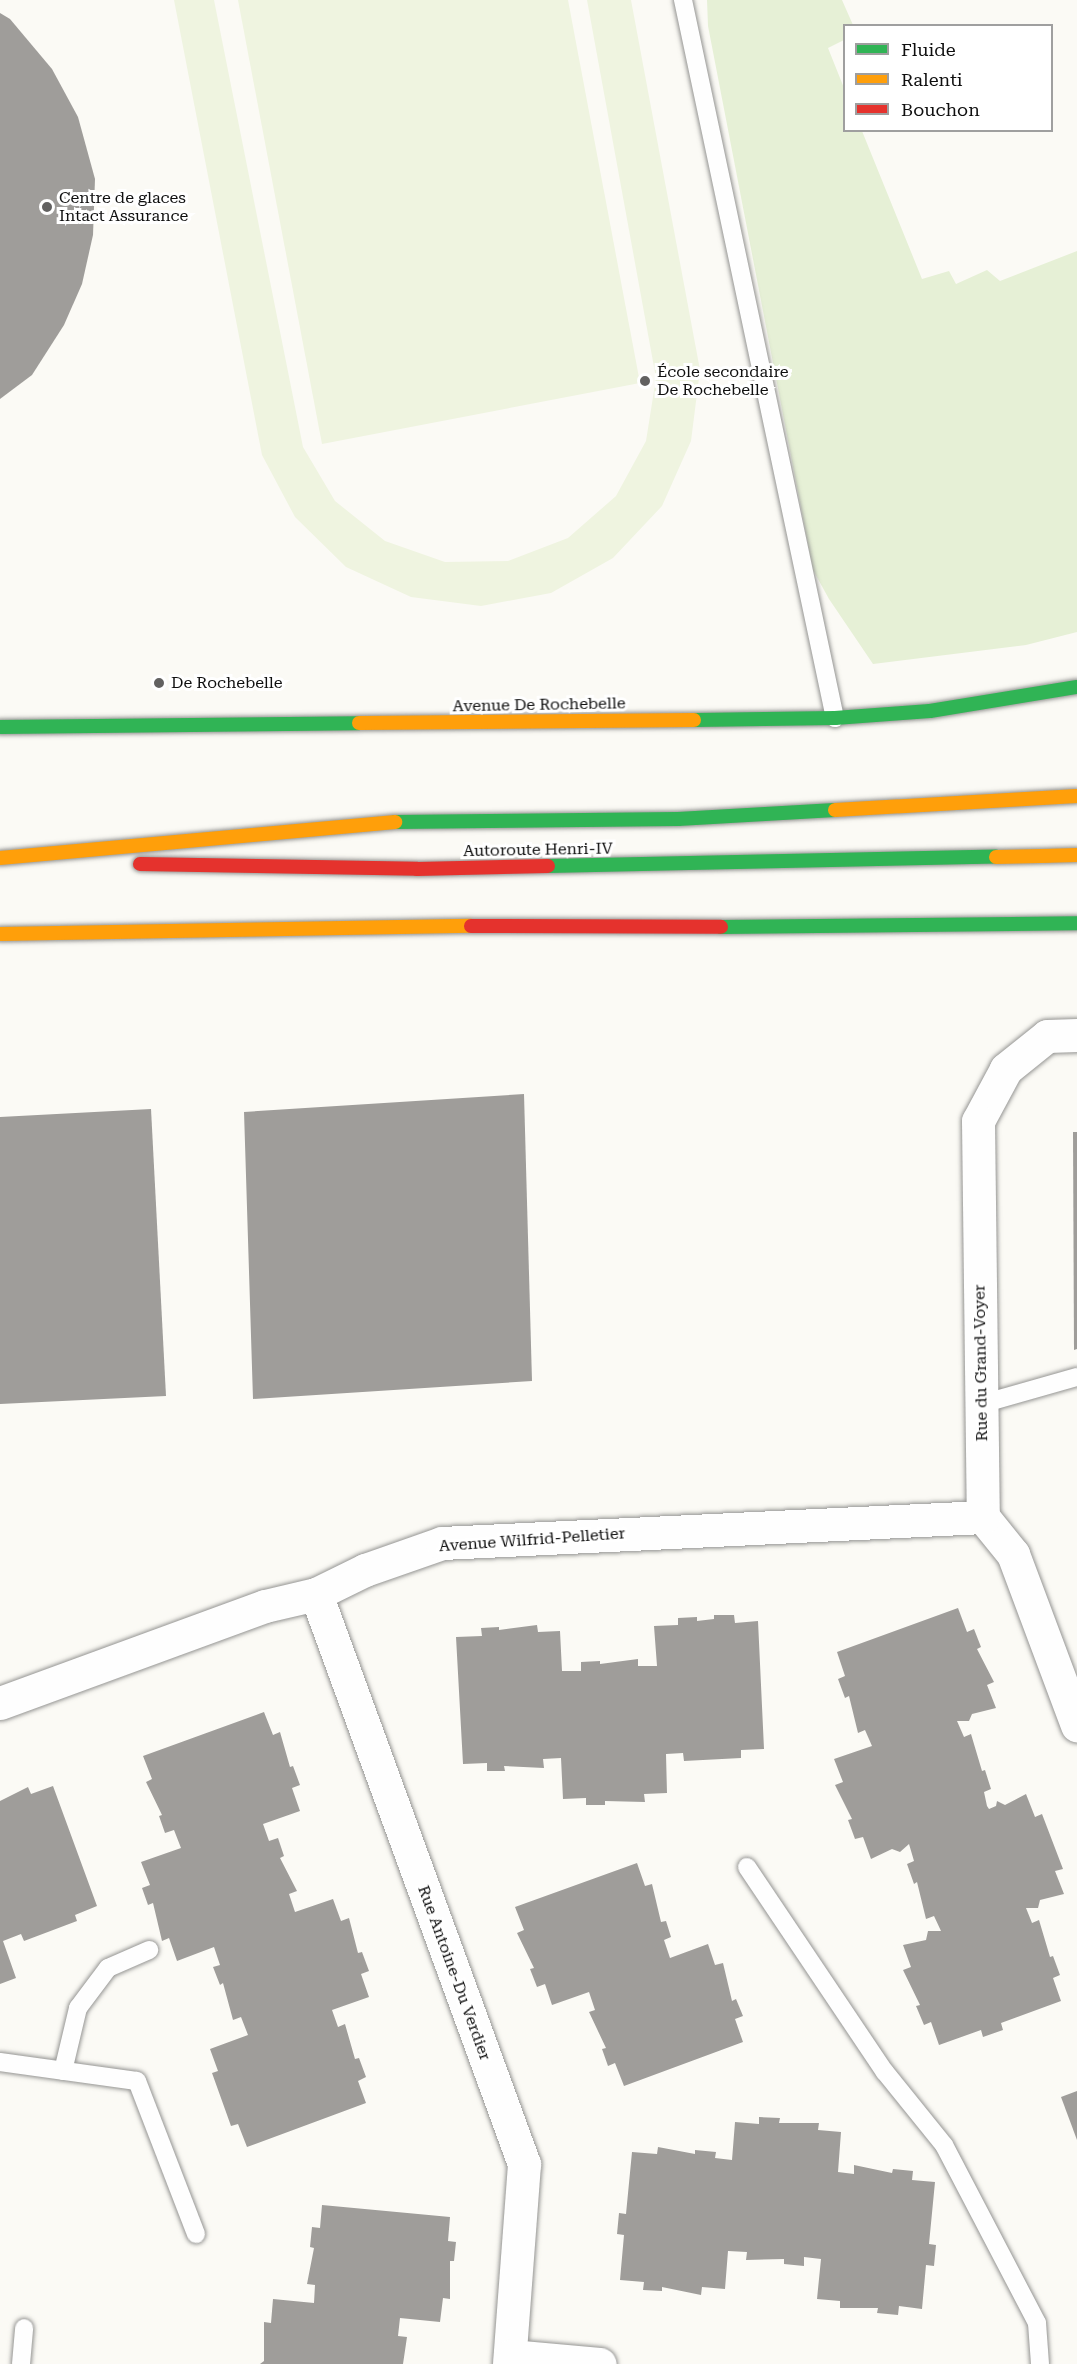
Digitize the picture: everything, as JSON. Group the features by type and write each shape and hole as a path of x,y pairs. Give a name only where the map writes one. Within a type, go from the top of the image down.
{"main road":[{"name":"Avenue De Rochebelle","path":"0,727 835,718 930,711 1077,687"},
{"path":"1032,796 1077,787"},
{"path":"0,859 417,820 678,819 1032,796 1077,796"},
{"name":"Autoroute Henri-IV","path":"0,859 417,869 1077,855"},
{"path":"0,934 422,926 629,928 1077,923"}],"street":[{"name":"Rue du Grand-Voyer","path":"983,1517 978,1121 1006,1069 1047,1036 1077,1035"},
{"name":"Avenue Wilfrid-Pelletier","path":"0,1703 265,1606 316,1594 365,1570 442,1543 983,1517"},
{"path":"983,1517 1013,1554 1077,1725"},
{"name":"Rue Antoine-Du Verdier","path":"316,1594 524,2164 510,2360"},
{"path":"510,2360 600,2364"}],"lane":[{"path":"683,0 835,718"},
{"path":"982,1404 1077,1377"},
{"path":"747,1867 885,2072 944,2145 1037,2323 1040,2364"},
{"path":"63,2071 78,2008 108,1968 149,1950"},
{"path":"0,2062 137,2081 196,2234"},
{"path":"21,2364 24,2328"}],"green space":[{"path":"174,0 214,0 303,447 335,501 385,541 445,562 508,561 568,538 616,496 646,441 656,378 587,0 631,0 700,370 691,441 662,506 613,558 551,593 481,606 411,597 346,567 295,517 262,455"},
{"path":"238,0 568,0 640,383 322,444"},
{"path":"707,0 842,0 853,24 843,24 843,40 828,48 843,86 843,132 862,132 922,279 949,271 956,284 987,270 1000,281 1077,251 1077,632 1026,645 873,664 829,599 813,570 708,26"}],"building":[{"name":"Centre de glaces Intact Assurance","path":"0,13 10,19 52,69 78,117 95,179 93,235 82,284 64,325 32,375 0,399"},
{"path":"524,1094 532,1381 253,1399 244,1112"},
{"path":"151,1109 166,1396 0,1404 0,1117"},
{"path":"1073,1132 1077,1132 1077,1349 1074,1350"},
{"path":"958,1608 967,1632 974,1629 981,1647 977,1649 994,1682 987,1685 996,1708 972,1714 969,1721 957,1721 964,1737 971,1734 982,1771 985,1770 991,1789 984,1792 987,1806 989,1809 996,1806 997,1801 1005,1805 1026,1794 1035,1817 1042,1814 1063,1869 1055,1871 1064,1894 1040,1900 1038,1908 1026,1908 1032,1923 1039,1920 1050,1957 1053,1956 1060,1975 1053,1978 1061,2001 1001,2023 1003,2030 983,2037 981,2030 939,2045 931,2022 924,2025 916,2006 920,2005 903,1970 911,1967 903,1945 926,1940 928,1931 941,1931 934,1916 926,1919 917,1882 914,1884 907,1864 914,1861 909,1844 900,1852 892,1849 871,1859 863,1837 855,1839 848,1820 852,1819 835,1785 843,1782 834,1759 872,1746 865,1730 858,1733 849,1696 845,1698 838,1679 845,1676 837,1652"},
{"path":"714,1615 734,1615 735,1623 758,1621 764,1749 741,1750 741,1758 684,1761 683,1753 666,1754 667,1793 644,1794 645,1802 605,1801 605,1805 586,1805 586,1798 563,1799 561,1758 543,1759 544,1768 504,1766 505,1771 487,1771 487,1763 463,1764 456,1637 482,1636 481,1628 499,1627 499,1630 537,1625 538,1632 560,1631 562,1671 581,1671 581,1662 600,1661 600,1664 638,1659 638,1666 657,1666 654,1626 678,1625 678,1618 697,1617 697,1621 714,1619"},
{"path":"264,1712 273,1735 280,1732 290,1767 293,1766 300,1785 292,1788 300,1811 263,1824 269,1841 278,1838 284,1856 280,1858 297,1891 289,1894 295,1912 333,1899 341,1921 349,1918 358,1953 362,1952 369,1971 361,1974 369,1997 332,2010 338,2027 345,2024 355,2059 359,2058 366,2077 358,2081 366,2103 247,2147 238,2124 231,2126 212,2073 218,2071 210,2049 248,2035 241,2017 233,2020 223,1983 220,1985 213,1967 220,1965 214,1947 177,1961 169,1938 162,1941 153,1903 148,1905 142,1888 150,1885 141,1862 181,1848 174,1830 165,1833 159,1816 162,1815 146,1782 152,1779 143,1756"},
{"path":"53,1786 97,1906 75,1915 77,1921 24,1941 21,1934 3,1941 16,1978 0,1984 0,1801 28,1787 31,1794"},
{"path":"637,1863 645,1886 652,1884 661,1922 666,1921 671,1937 664,1940 670,1958 708,1944 715,1965 723,1963 732,2001 736,1999 743,2016 735,2019 743,2042 624,2086 615,2063 608,2066 602,2049 606,2048 589,2012 595,2010 589,1992 552,2005 545,1984 537,1987 530,1969 534,1968 517,1933 524,1930 515,1907"},
{"path":"1077,2091 1077,2140 1061,2097"},
{"path":"759,2117 780,2118 779,2123 819,2123 818,2130 841,2132 838,2172 854,2174 854,2165 892,2173 893,2169 913,2171 912,2180 935,2182 929,2244 936,2245 934,2266 926,2265 922,2309 899,2306 898,2315 877,2313 878,2308 840,2308 840,2301 817,2299 821,2259 804,2257 804,2266 784,2264 784,2259 746,2260 747,2252 728,2251 725,2289 702,2287 701,2295 662,2287 662,2291 643,2290 644,2282 620,2280 624,2235 617,2234 619,2213 626,2214 632,2152 657,2154 658,2147 695,2154 695,2150 716,2152 715,2158 732,2160 735,2122 759,2124"},
{"path":"322,2205 450,2217 448,2241 456,2242 454,2261 450,2261 450,2299 443,2298 440,2322 400,2318 398,2336 407,2337 403,2364 260,2364 264,2361 264,2322 271,2323 273,2299 314,2303 315,2285 307,2284 314,2248 310,2247 312,2227 320,2228"}],"traffic: fast":[{"path":"694,720 835,718 930,711 1077,687"},
{"path":"0,727 359,723"},
{"path":"395,822 678,819 835,810"},
{"path":"548,866 996,857"},
{"path":"721,927 1077,923"}],"traffic: slow":[{"path":"359,723 694,720"},
{"path":"835,810 1077,796"},
{"path":"0,858 395,822"},
{"path":"996,857 1077,855"},
{"path":"0,934 471,926"}],"traffic: jam":[{"path":"140,864 417,869 548,866"},
{"path":"471,926 721,927"}],"place":[{"name":"Centre de glaces Intact Assurance","path":"47,207"},
{"name":"École secondaire De Rochebelle","path":"645,381"},
{"name":"De Rochebelle","path":"159,683"}]}
